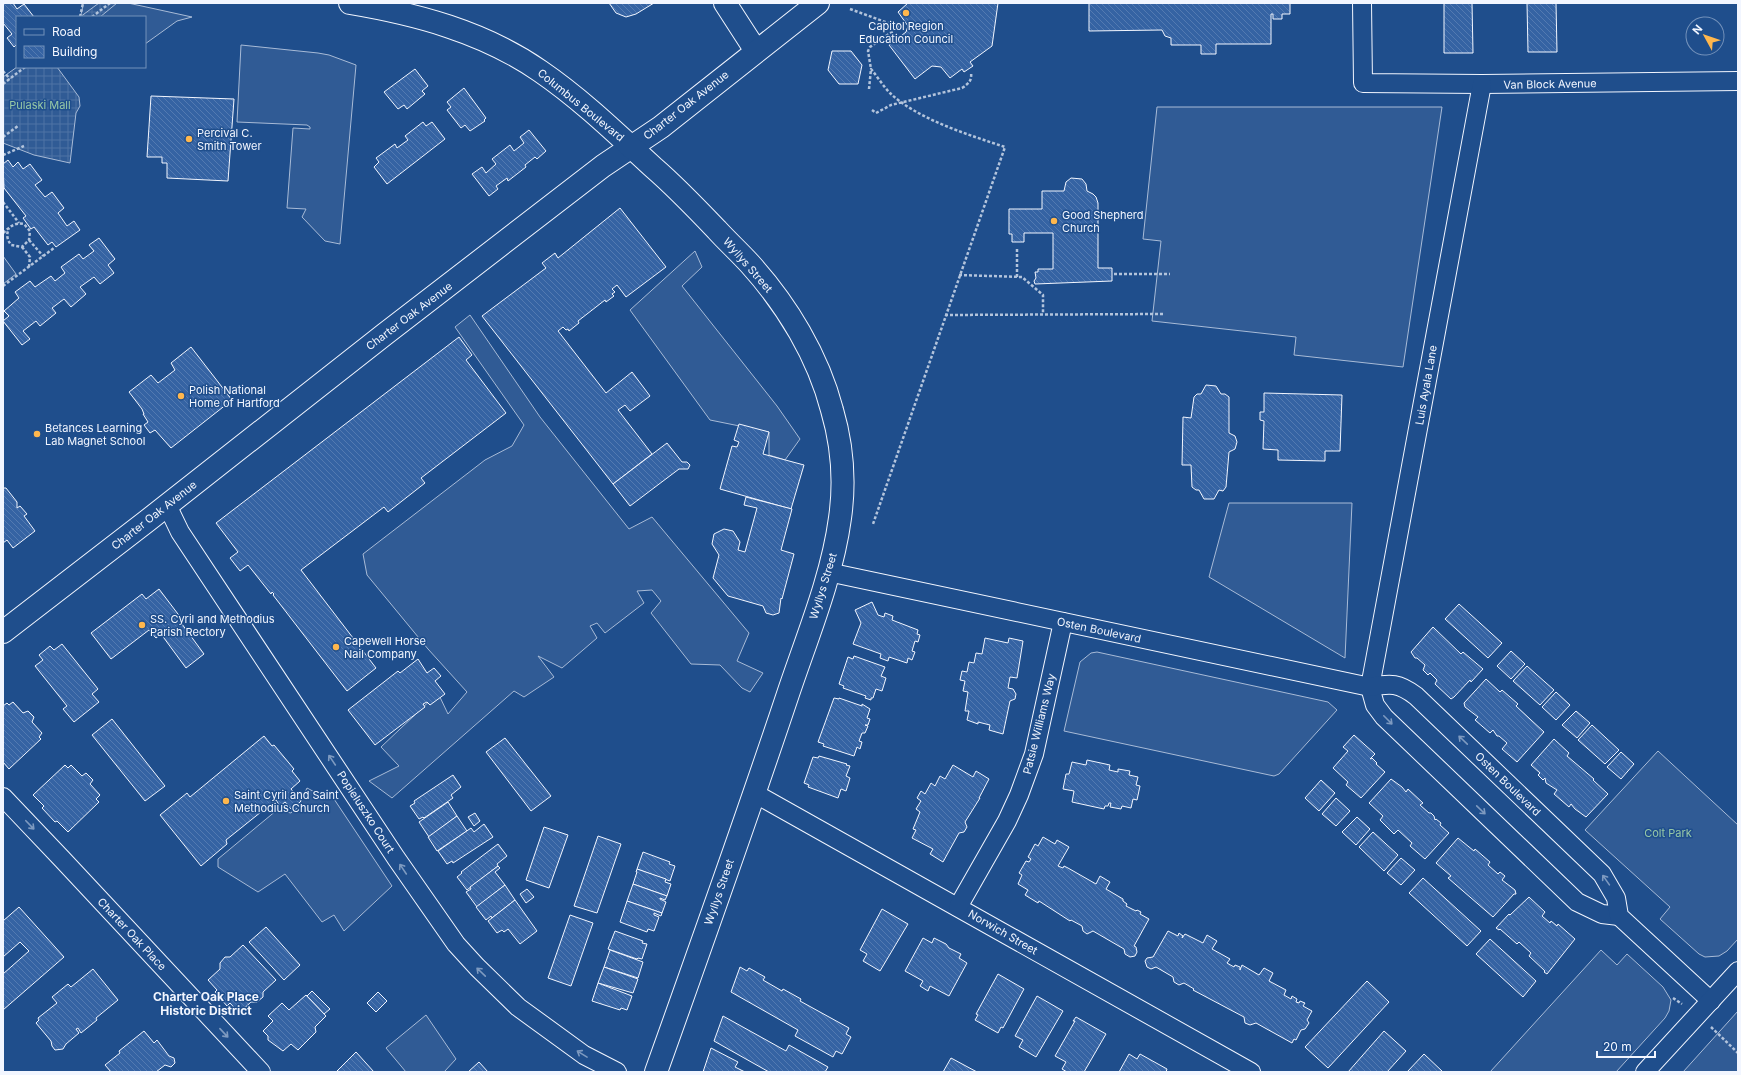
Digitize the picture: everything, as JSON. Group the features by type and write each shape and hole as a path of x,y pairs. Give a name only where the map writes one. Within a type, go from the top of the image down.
{"main road":[{"name":"Columbus Boulevard","path":"350,3 408,14 445,24 506,50 537,68 567,90 632,147"},
{"path":"726,3 756,51"},
{"name":"Charter Oak Avenue","path":"3,632 391,329 603,166 661,127 818,3"},
{"name":"Wyllys Street","path":"632,147 674,186 751,264 783,305 809,350 832,410 839,440 842,468 840,519 828,572 754,793 656,1072"}],"street":[{"name":"Van Block Avenue","path":"1362,3 1363,83 1482,84 1738,81"},
{"name":"Luis Ayala Lane","path":"1370,687 1482,84"},
{"name":"Popieluszko Court","path":"167,505 180,532 396,858 456,944 477,968 524,1011 584,1055 617,1072"},
{"name":"Osten Boulevard","path":"828,572 1370,687 1387,684 1398,685 1416,696 1602,874 1616,898 1619,916"},
{"name":"Patsie Williams Way","path":"958,907 1006,821 1027,774 1034,754 1063,622"},
{"path":"1370,687 1375,705 1384,717 1577,902 1602,914 1619,916 1710,1001"},
{"name":"Norwich Street","path":"754,793 1251,1072"},
{"name":"Charter Oak Place","path":"3,797 261,1072"},
{"path":"1646,1072 1738,971"}],"path":[{"path":"80,16 83,3"},
{"path":"93,16 110,3"},
{"path":"850,9 898,27 870,47 868,52 871,69 869,89"},
{"path":"3,84 24,68"},
{"path":"871,69 890,93 903,102 942,124 1005,147 873,524"},
{"path":"3,71 10,79"},
{"path":"872,110 876,113 903,102 962,88 969,83 972,78 971,72"},
{"path":"3,137 18,126"},
{"path":"3,155 24,146"},
{"path":"3,202 19,223 28,227 31,236 22,247 16,247 8,240 6,234 9,228"},
{"path":"3,232 13,224 19,223"},
{"path":"29,240 43,256"},
{"path":"22,247 30,258 29,267"},
{"path":"3,286 54,248"},
{"path":"1017,249 1017,277"},
{"path":"1114,274 1170,274"},
{"path":"959,275 1022,277 1043,295 1043,314"},
{"path":"945,315 1165,314"}],"shaded area":[{"path":"83,3 128,3 192,17 177,21 146,43 146,16 80,16"},
{"path":"99,3 117,3 101,16 81,16"},
{"path":"241,45 318,53 329,55 356,65 340,244 325,241 302,217 306,209 287,208 293,128 310,129 310,127 307,125 237,122"},
{"name":"Pulaski Mall","path":"16,68 58,68 79,97 80,106 76,113 70,163 34,155 3,143 3,77"},
{"path":"1157,107 1442,107 1403,367 1294,355 1296,337 1152,321 1161,241 1143,239"},
{"path":"695,251 702,267 682,286 777,406 800,439 785,460 769,455 769,432 710,420 630,310"},
{"path":"3,256 16,274 3,284"},
{"path":"470,315 540,417 629,529 652,517 749,633 737,661 763,673 750,692 742,688 720,665 691,664 651,613 661,601 652,590 637,591 644,603 605,633 597,623 590,626 597,638 562,668 538,656 554,677 524,697 514,691 392,798 369,781 399,766 381,747 438,693 448,714 467,692 428,649 367,575 363,554 485,460 512,446 524,425 455,327"},
{"path":"1229,503 1352,503 1345,658 1209,577"},
{"path":"1097,652 1328,702 1337,710 1279,774 1274,776 1064,731 1080,662 1091,653"},
{"name":"Colt Park","path":"1658,751 1738,825 1738,939 1727,951 1719,956 1705,957 1699,954 1660,919 1670,907 1585,830"},
{"path":"307,788 322,796 330,793 392,886 344,931 334,915 322,922 285,874 258,892 218,867 218,859 277,810 291,813 301,801"},
{"path":"1601,950 1617,965 1627,954 1663,987 1671,1000 1669,1011 1665,1018 1616,1072 1490,1072"},
{"path":"1738,1011 1738,1072 1683,1072"},
{"path":"426,1015 456,1059 444,1072 406,1072 386,1048"}],"building":[{"path":"3,3 13,3 17,9 24,4 33,16 16,16 16,45 14,47 7,38 12,34 3,23"},
{"path":"609,3 654,3 636,14 626,17 616,13"},
{"path":"908,3 998,3 992,46 970,62 973,66 964,72 962,69 950,78 941,67 932,66 915,79 889,45 906,32 908,26 898,12"},
{"path":"1089,3 1290,3 1290,14 1282,14 1282,19 1273,19 1273,14 1271,14 1271,44 1216,44 1216,54 1201,54 1201,45 1171,45 1171,38 1165,36 1162,30 1089,31"},
{"path":"1444,3 1472,3 1473,53 1444,53"},
{"path":"1527,3 1556,3 1557,52 1528,52"},
{"path":"832,51 851,51 862,65 858,84 839,84 828,70"},
{"path":"415,69 428,86 422,91 425,94 407,109 404,105 398,109 384,92"},
{"path":"464,88 486,118 484,120 485,121 470,131 465,125 461,128 447,110 451,107 447,102"},
{"name":"Percival C. Smith Tower","path":"151,96 234,99 228,181 167,178 167,163 162,163 162,157 147,157"},
{"path":"423,122 426,126 432,122 445,139 387,184 374,167 379,162 376,158 395,144 397,148 408,140 405,136"},
{"path":"529,130 546,151 537,159 535,157 525,165 526,167 508,181 507,178 496,186 498,189 489,196 472,174 482,167 486,173 496,164 492,159 510,145 514,151 524,143 520,137"},
{"path":"8,160 13,167 18,162 23,169 30,164 42,180 35,185 45,197 52,192 64,208 58,213 67,226 74,221 80,230 56,247 52,242 48,245 34,227 31,229 23,218 26,216 4,188 3,164"},
{"name":"Good Shepherd Church","path":"1071,178 1082,179 1086,184 1087,191 1096,197 1098,203 1098,268 1112,268 1112,281 1035,284 1035,272 1038,272 1038,269 1053,269 1053,233 1024,233 1024,242 1012,242 1012,234 1009,234 1009,209 1042,209 1042,191 1064,191 1066,182"},
{"path":"620,208 666,267 626,297 617,285 612,289 615,292 612,294 614,296 606,302 605,300 578,321 579,323 569,331 563,327 558,331 606,393 632,372 650,396 630,411 625,405 618,410 652,454 613,484 482,316 546,268 542,263 555,253 558,258"},
{"path":"99,238 115,259 108,265 114,273 100,284 94,277 80,287 86,294 71,307 64,299 52,308 56,313 40,326 36,321 23,331 30,339 22,345 3,321 9,316 4,311 19,298 15,292 30,281 35,287 51,276 55,281 65,273 61,267 79,254 83,259 94,251 89,245"},
{"path":"459,337 472,355 466,360 506,413 421,478 425,483 388,512 384,507 301,570 376,668 347,691 273,595 274,594 272,592 271,594 248,565 240,571 230,558 238,552 216,523"},
{"name":"Polish National Home of Hartford","path":"191,347 232,400 171,448 155,430 150,433 144,425 148,422 142,409 129,392 151,375 158,383 175,370 171,363"},
{"path":"1206,385 1216,386 1221,394 1225,394 1229,397 1229,433 1235,436 1237,442 1235,449 1229,452 1226,487 1223,491 1219,490 1214,499 1204,499 1199,490 1192,487 1191,465 1182,465 1183,417 1191,418 1194,397 1197,394 1201,394"},
{"path":"1264,393 1342,395 1340,451 1325,451 1325,461 1278,460 1278,450 1263,449 1264,421 1260,420 1260,412 1264,412"},
{"path":"739,424 769,432 763,454 804,465 791,509 720,489 732,446 737,447 739,442 734,440"},
{"path":"667,443 682,462 687,462 690,465 688,469 679,469 630,506 613,484"},
{"path":"3,488 6,488 17,502 17,508 20,506 27,514 24,516 35,531 13,548 7,540 3,543"},
{"path":"746,497 792,509 781,550 794,554 782,599 781,598 779,613 773,615 766,613 763,606 728,596 713,578 719,555 712,544 714,534 724,529 733,531 740,542 738,550 745,552 757,508 744,505"},
{"name":"SS. Cyril and Methodius Parish Rectory","path":"159,589 181,618 179,620 204,654 186,668 161,634 156,638 149,630 111,659 91,633 142,594 146,599"},
{"path":"872,602 878,615 884,617 885,613 893,616 892,620 918,630 917,634 920,635 918,642 915,641 912,651 915,652 912,660 908,658 907,663 889,657 888,661 880,658 881,654 853,644 861,623 855,610"},
{"path":"1459,604 1502,643 1488,658 1445,619"},
{"path":"1433,627 1461,654 1463,652 1483,669 1471,682 1470,680 1451,699 1435,684 1437,680 1430,673 1428,675 1423,670 1425,665 1415,658 1411,652"},
{"path":"985,638 1008,643 1009,638 1023,641 1017,678 1010,677 1008,688 1013,689 1016,694 1015,699 1010,701 1003,734 989,730 990,725 978,722 978,724 967,720 969,711 965,711 968,692 963,691 965,681 960,680 962,671 967,672 969,662 974,663 976,653 982,654"},
{"path":"62,644 98,689 92,694 99,702 74,722 63,709 67,706 35,666 43,660 39,655 50,646 54,650"},
{"path":"1511,651 1525,664 1511,679 1497,666"},
{"path":"854,656 885,667 881,676 886,678 882,691 876,689 871,700 865,698 866,696 843,688 844,686 839,684 848,657 853,659"},
{"path":"418,659 427,673 434,668 441,676 435,681 445,694 430,705 427,702 423,704 425,707 375,745 348,710 398,671 400,673"},
{"path":"1527,666 1554,690 1540,705 1513,681"},
{"path":"1486,679 1500,692 1502,690 1518,704 1516,706 1544,732 1517,762 1502,749 1507,743 1497,736 1493,730 1490,733 1475,720 1478,717 1465,707 1464,703"},
{"path":"1556,692 1570,705 1556,720 1542,707"},
{"path":"834,698 839,698 862,706 862,704 870,709 867,718 870,719 868,725 865,725 868,726 865,733 862,733 859,741 862,742 860,749 857,747 854,756 823,746 824,744 818,742"},
{"path":"13,702 23,713 28,711 34,717 32,722 42,733 39,737 41,739 9,769 3,762 3,706 7,703 9,705"},
{"path":"1576,711 1590,723 1577,738 1562,725"},
{"path":"112,719 165,786 145,801 92,735"},
{"path":"1592,725 1619,750 1605,764 1578,740"},
{"path":"1354,735 1375,754 1370,759 1372,758 1385,772 1361,798 1346,785 1348,782 1333,768 1348,751 1343,747"},
{"name":"Saint Cyril and Saint Methodius Church","path":"264,736 272,746 274,745 294,769 292,771 300,781 291,789 301,801 298,804 300,806 294,811 285,802 280,806 276,800 226,840 227,844 201,866 160,815 187,793 190,797"},
{"path":"505,738 551,796 531,811 486,752"},
{"path":"1554,739 1569,753 1567,756 1594,779 1593,780 1608,794 1586,817 1571,804 1569,807 1554,794 1557,790 1546,783 1545,778 1543,780 1538,775 1540,773 1531,765"},
{"path":"1621,752 1634,764 1621,779 1607,767"},
{"path":"819,756 850,766 846,776 850,778 846,791 841,789 838,798 808,787 809,785 804,783 813,757 818,758"},
{"path":"1087,760 1110,765 1109,770 1118,772 1118,769 1130,771 1129,775 1138,777 1136,785 1140,786 1137,800 1133,799 1131,808 1122,806 1121,809 1110,807 1111,803 1109,803 1104,809 1072,802 1074,791 1063,789 1066,774 1069,774 1072,762 1086,765"},
{"path":"65,765 68,768 71,765 82,776 86,773 93,780 90,784 100,795 96,799 99,802 68,832 57,821 55,822 42,808 44,806 33,795"},
{"path":"953,765 973,777 976,771 989,779 980,798 965,822 967,827 964,832 959,833 943,862 930,854 933,849 912,838 916,830 913,829 920,812 916,809 921,801 917,798 921,791 925,794 931,783 935,786 940,776 945,779"},
{"path":"453,775 461,787 451,795 453,798 424,818 419,819 410,806 415,803 414,801"},
{"path":"1391,779 1406,792 1408,789 1423,803 1420,805 1431,813 1435,820 1436,819 1441,823 1440,825 1449,833 1425,859 1410,846 1412,843 1398,830 1394,834 1380,820 1383,816 1369,803"},
{"path":"1321,780 1335,793 1319,811 1305,798"},
{"path":"1336,798 1350,811 1336,826 1322,814"},
{"path":"448,802 457,816 429,837 419,822"},
{"path":"475,813 480,821 474,826 468,817"},
{"path":"457,816 467,831 437,851 428,837"},
{"path":"1357,817 1370,829 1356,845 1342,832"},
{"path":"484,824 493,837 453,863 452,861 447,864 438,851 471,828 474,832"},
{"path":"544,827 568,835 549,888 526,880"},
{"path":"1373,832 1398,855 1384,871 1359,847"},
{"path":"598,836 621,844 597,913 574,906"},
{"path":"1043,837 1055,844 1057,840 1069,847 1058,866 1063,868 1064,866 1096,884 1100,876 1110,882 1106,889 1123,899 1123,901 1127,904 1126,906 1141,912 1140,914 1149,919 1134,946 1136,947 1137,952 1135,956 1130,957 1125,954 1124,949 1093,931 1087,934 1083,931 1082,926 1071,920 1070,921 1039,901 1038,903 1025,895 1028,890 1018,884 1022,875 1019,873 1026,861 1029,862 1031,859 1028,857 1035,844 1038,846"},
{"path":"1458,838 1474,851 1475,849 1490,862 1488,865 1498,874 1500,872 1505,876 1502,880 1515,890 1516,894 1514,894 1493,917 1448,878 1451,876 1436,863"},
{"path":"498,844 507,856 497,864 498,866 467,890 457,877 462,873 461,872"},
{"path":"643,852 670,862 669,864 675,866 670,881 637,869"},
{"path":"1401,858 1415,870 1401,885 1387,873"},
{"path":"498,866 500,868 495,872 505,885 477,907 466,892 471,889 470,887"},
{"path":"637,869 666,879 665,882 671,884 667,896 633,884"},
{"path":"1423,878 1481,931 1467,946 1409,893"},
{"path":"633,884 667,896 665,900 660,898 666,902 662,913 627,901"},
{"path":"505,885 515,900 492,918 491,916 486,920 476,907"},
{"path":"527,889 534,897 526,903 520,894"},
{"path":"1529,897 1545,912 1542,916 1550,923 1551,921 1557,926 1558,924 1575,939 1547,974 1529,956 1531,953 1519,942 1517,944 1500,929 1499,930 1496,928 1509,914 1510,915"},
{"path":"515,900 537,931 520,944 508,929 504,932 502,930 497,933 488,921"},
{"path":"627,901 662,913 661,916 654,913 654,915 659,917 654,931 648,929 647,932 620,922"},
{"path":"19,907 64,957 3,1010 3,974 29,951 20,942 3,957 3,921"},
{"path":"882,909 908,924 880,971 863,961 867,954 860,950"},
{"path":"570,915 593,923 571,986 548,978"},
{"path":"266,927 300,965 284,980 249,942"},
{"path":"615,931 643,941 642,943 647,944 642,959 637,959 608,949"},
{"path":"1168,931 1178,936 1179,933 1183,936 1182,938 1185,934 1203,943 1207,935 1217,941 1212,949 1230,959 1227,963 1234,967 1235,965 1240,967 1240,970 1242,965 1259,975 1264,968 1273,973 1269,981 1286,990 1284,995 1291,999 1292,996 1297,999 1296,1002 1299,1003 1300,1001 1305,1003 1303,1006 1312,1011 1307,1020 1309,1023 1305,1029 1301,1030 1296,1040 1294,1039 1292,1043 1256,1023 1250,1025 1245,1023 1244,1017 1193,990 1194,989 1184,983 1179,985 1174,982 1173,977 1156,967 1151,969 1147,967 1145,961 1147,958 1153,957"},
{"path":"923,938 932,943 934,938 946,944 949,948 961,954 959,958 967,963 949,996 930,986 928,991 920,986 923,981 905,971"},
{"path":"1490,939 1536,981 1523,997 1476,954"},
{"path":"243,945 276,980 263,992 263,997 257,1002 251,1002 239,1013 230,1003 227,1006 215,992 217,990 208,980 220,969 220,963 225,957 230,957"},
{"path":"610,950 643,962 638,978 604,967"},
{"path":"604,967 638,979 633,993 598,983"},
{"path":"740,967 747,971 749,968 765,977 763,980 782,991 783,989 801,999 800,1001 849,1028 846,1034 851,1037 842,1054 836,1051 833,1057 795,1036 798,1030 731,992"},
{"path":"93,969 118,1000 96,1018 97,1020 81,1033 78,1028 76,1029 79,1033 66,1044 63,1049 55,1050 51,1041 36,1023 39,1020 38,1018 57,1003 52,997 68,984 71,987"},
{"path":"998,974 1024,989 1003,1028 1001,1027 998,1033 975,1020 978,1015 976,1014"},
{"path":"1367,981 1389,1002 1328,1068 1305,1047"},
{"path":"598,983 632,996 627,1010 621,1008 620,1010 592,1001"},
{"path":"312,991 330,1009 324,1014 307,996"},
{"path":"378,992 387,1001 376,1012 367,1003"},
{"path":"306,995 326,1016 315,1027 316,1032 298,1050 291,1044 283,1051 268,1040 268,1036 263,1031 273,1021 268,1016 282,1003 289,1010"},
{"path":"1037,996 1063,1011 1036,1057 1019,1047 1023,1040 1015,1036"},
{"path":"723,1016 786,1051 789,1045 828,1067 825,1072 769,1072 714,1041"},
{"path":"1076,1017 1106,1034 1084,1072 1067,1072 1062,1069 1066,1062 1055,1056"},
{"path":"144,1031 154,1043 157,1040 169,1056 174,1058 175,1063 171,1067 165,1065 156,1072 111,1072 105,1065 120,1053 119,1051"},
{"path":"1384,1031 1406,1051 1387,1072 1348,1072"},
{"path":"711,1048 738,1062 735,1067 745,1072 703,1072"},
{"path":"356,1052 374,1072 336,1072"},
{"path":"1129,1054 1137,1059 1140,1054 1167,1069 1166,1072 1119,1072"},
{"path":"1424,1054 1443,1072 1407,1072"},
{"path":"951,1058 977,1072 943,1072"},
{"path":"479,1062 488,1072 468,1072"}],"place":[{"name":"Capitol Region Education Council","path":"906,13"},
{"name":"Percival C. Smith Tower","path":"189,139"},
{"name":"Good Shepherd Church","path":"1054,221"},
{"name":"Polish National Home of Hartford","path":"181,396"},
{"name":"Betances Learning Lab Magnet School","path":"37,434"},
{"name":"SS. Cyril and Methodius Parish Rectory","path":"142,625"},
{"name":"Capewell Horse Nail Company","path":"336,647"},
{"name":"Saint Cyril and Saint Methodius Church","path":"226,801"}],"district":[{"name":"Charter Oak Place Historic District","path":"206,1004"}]}
